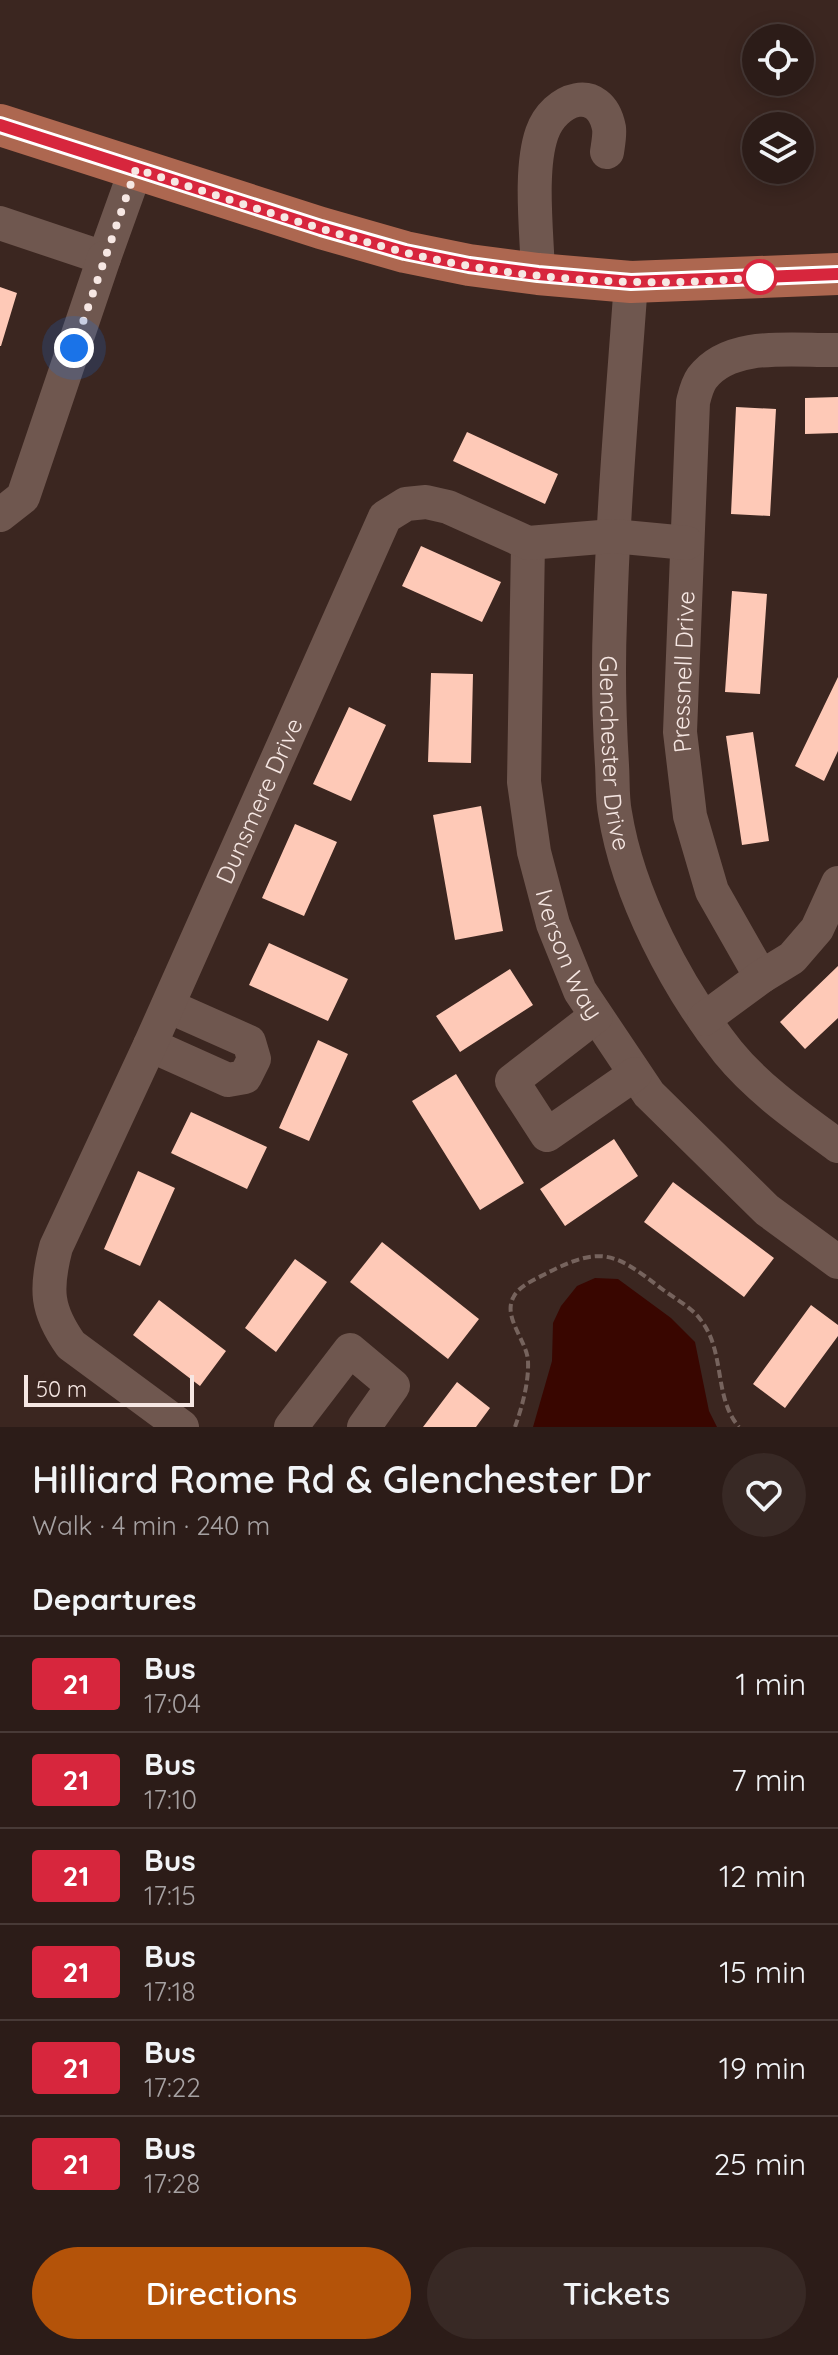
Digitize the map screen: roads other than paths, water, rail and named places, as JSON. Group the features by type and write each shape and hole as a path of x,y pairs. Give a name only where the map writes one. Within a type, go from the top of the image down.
{"main road":[{"path":"0,125 405,252 538,274 631,282 838,274"}],"street":[{"path":"538,274 534,164 542,132 563,104 577,99 590,101 601,108 609,129 607,152"},
{"path":"0,515 23,497 136,169"},
{"path":"0,223 104,258"},
{"name":"Glenchester Drive","path":"631,282 613,536 607,697 615,814 631,874 653,929 704,1019 730,1054 760,1085 838,1146"},
{"name":"Pressnell Drive","path":"761,977 712,891 690,816 680,732 693,402 701,380 722,359 743,352 838,350"},
{"name":"Dunsmere Drive","path":"182,1427 71,1345 58,1328 49,1305 48,1275 56,1247 168,1006 385,517 406,504 426,502 448,507 528,543 613,536"},
{"path":"613,536 687,543"},
{"name":"Iverson Way","path":"528,543 524,782 534,852 558,937 580,991 649,1094 767,1210 838,1262"},
{"path":"704,1019 792,958 817,929 838,883"},
{"path":"150,1045 228,1080 245,1077 254,1059 249,1042 168,1006"},
{"path":"596,1016 512,1081 547,1135 635,1074"},
{"path":"291,1427 350,1350 393,1386 364,1427"}]}
